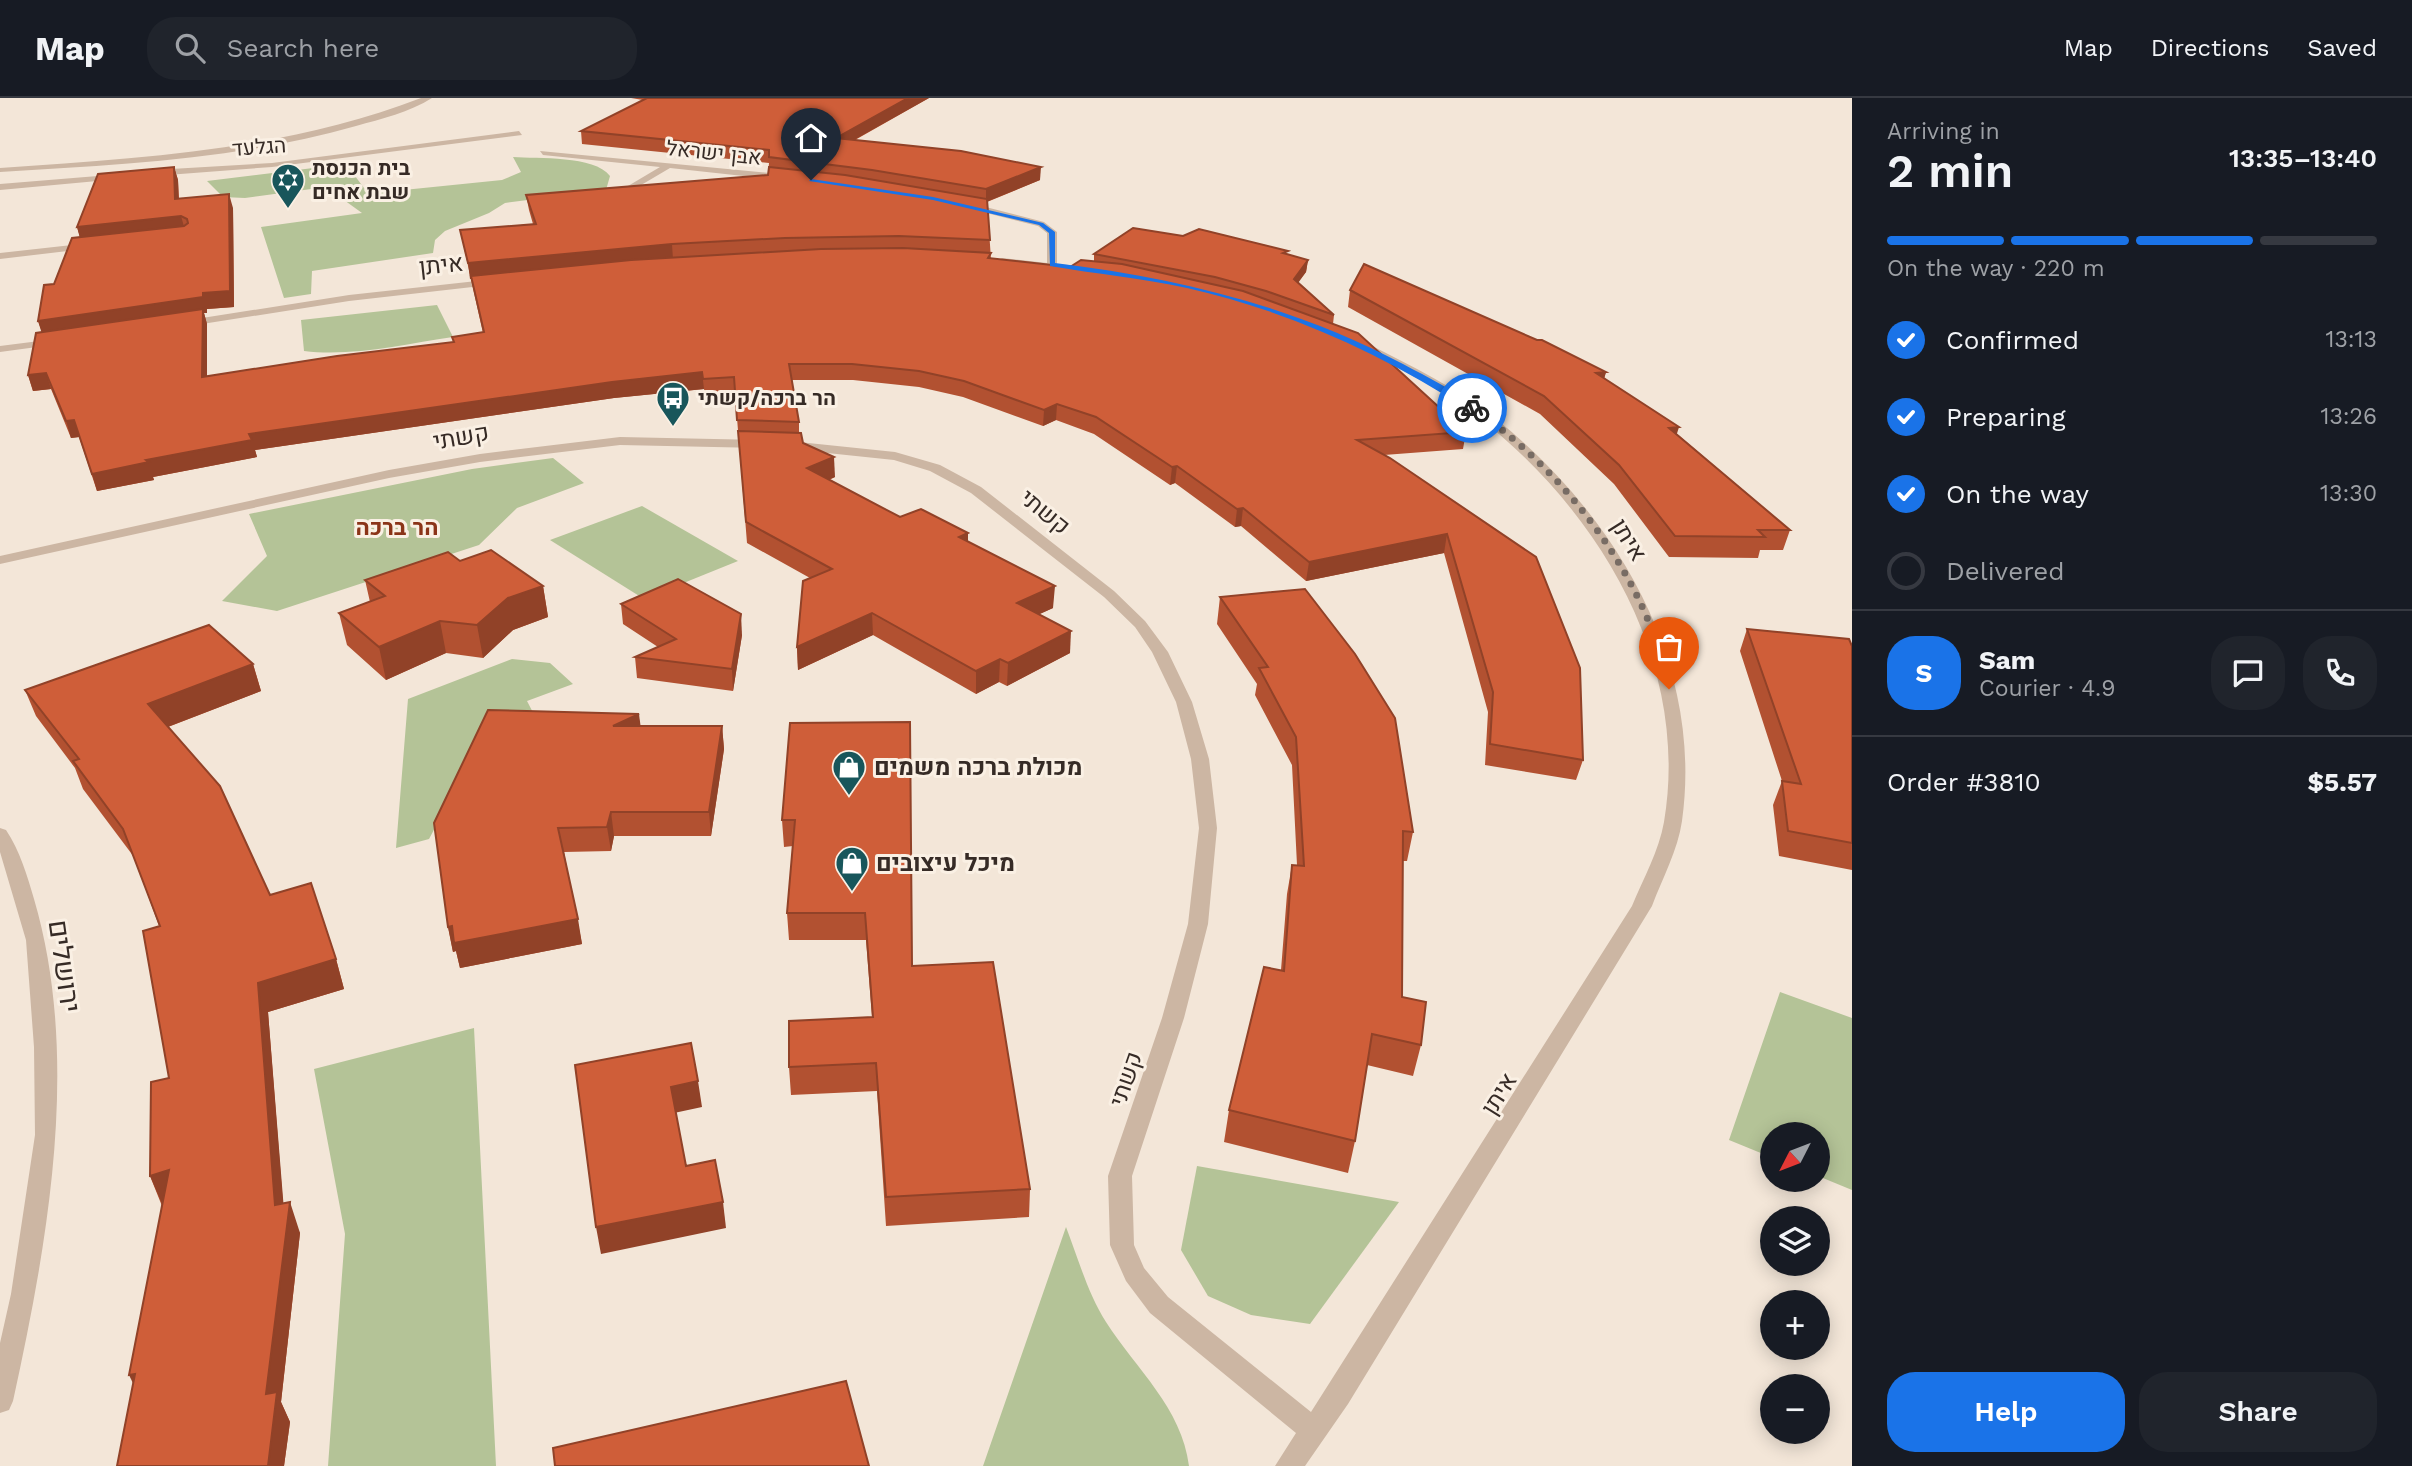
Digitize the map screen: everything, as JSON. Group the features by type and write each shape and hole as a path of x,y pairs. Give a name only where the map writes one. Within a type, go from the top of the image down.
{"street":[{"path":"0,170 139,159 264,143 344,126 428,98"},
{"name":"הגלעד","path":"139,174 272,165 519,132"},
{"name":"אבן ישראל","path":"543,153 799,179"},
{"path":"631,188 668,166"},
{"path":"0,187 125,176"},
{"path":"950,202 1041,224 1052,232 1052,265"},
{"path":"0,256 95,245"},
{"path":"981,260 1108,272"},
{"name":"איתן","path":"169,326 349,298 516,280"},
{"path":"0,349 65,340"},
{"name":"איתן","path":"1289,1466 1339,1396 1642,906 1672,823 1678,741 1664,663 1633,590 1587,516 1545,468 1490,421 1426,379 1353,342"},
{"name":"קשתי","path":"0,560 389,474 480,458 620,442 688,441 792,445 881,454 935,468 986,496 1109,594 1140,624 1160,652 1184,702 1200,759 1208,828 1198,924 1173,1018 1119,1176 1122,1245 1135,1274 1159,1305 1314,1431"},
{"name":"ירושלים","path":"0,834 12,857 36,940 45,1047 46,1135 24,1294 0,1401"}],"green space":[{"path":"513,157 579,161 592,164 610,176 606,190 505,203 489,213 445,231 435,240 433,253 312,271 311,294 284,298 261,227 362,213 326,187 245,198 223,197 207,181 346,164 364,188 374,193 502,180 521,172"},
{"path":"437,305 453,337 360,351 304,351 301,320"},
{"path":"553,458 584,483 517,508 479,545 277,611 222,601 267,556 249,514 472,469"},
{"path":"642,506 738,561 644,599 550,540"},
{"path":"512,659 550,663 573,684 527,701 541,728 488,729 429,839 396,848 408,699"},
{"path":"1780,992 1852,1018 1852,1190 1830,1181 1830,1122 1760,1122 1760,1153 1729,1140"},
{"path":"474,1028 496,1466 328,1466 345,1234 314,1069"},
{"path":"1197,1166 1399,1202 1310,1324 1251,1315 1208,1296 1181,1250"},
{"path":"1066,1227 1089,1288 1106,1322 1168,1407 1185,1445 1189,1466 983,1466"}],"building":[{"path":"647,98 908,98 836,138 961,151 1041,167 986,189 872,170 769,157 769,150 581,131"},
{"path":"174,167 175,199 229,194 230,291 203,293 203,297 38,321 44,285 54,284 72,238 184,226 188,223 187,219 181,216 77,227 98,174"},
{"path":"769,167 845,175 987,199 990,240 899,236 785,238 672,244 468,263 460,230 536,224 526,195 768,175"},
{"path":"1133,228 1183,236 1199,229 1288,251 1283,253 1308,260 1294,279 1334,315 1266,291 1215,277 1094,254"},
{"path":"903,248 991,253 988,258 1070,267 1081,260 1122,264 1243,291 1358,333 1466,432 1357,440 1390,458 1536,557 1580,668 1583,760 1490,744 1493,692 1447,534 1309,562 1243,508 1237,509 1177,466 1172,467 1096,417 1057,404 1044,410 964,381 919,371 852,364 789,364 799,422 737,420 734,377 703,379 702,372 612,382 249,434 252,440 146,460 149,462 92,474 74,420 66,421 46,373 28,375 36,333 203,309 202,377 337,356 454,342 452,337 484,332 471,276 631,260 821,249"},
{"path":"1364,264 1542,340 1606,372 1596,373 1679,427 1669,428 1790,530 1758,530 1765,537 1675,536 1619,465 1544,396 1350,290"},
{"path":"738,431 801,433 803,443 834,457 807,468 900,517 921,509 968,533 959,537 1055,586 1017,603 1071,631 1008,663 1000,659 976,671 872,613 797,647 803,581 832,569 746,522"},
{"path":"491,550 543,586 508,598 477,625 440,621 379,647 339,613 385,596 365,580 448,552 460,561"},
{"path":"678,579 741,614 732,669 635,657 676,639 621,604"},
{"path":"1305,589 1355,654 1395,718 1413,832 1403,831 1402,997 1426,1002 1421,1045 1372,1034 1355,1141 1229,1110 1264,967 1284,971 1292,865 1304,866 1296,737 1259,668 1268,667 1220,597"},
{"path":"209,625 253,664 148,704 220,786 270,895 311,883 336,959 258,983 275,1205 290,1202 266,1394 277,1392 268,1466 117,1466 135,1374 129,1375 169,1170 150,1176 151,1082 169,1078 143,931 160,926 123,829 73,761 79,759 25,690"},
{"path":"1747,629 1849,639 1852,646 1852,843 1788,831 1782,781 1801,784"},
{"path":"488,710 639,714 613,726 722,726 709,812 611,812 607,827 558,828 578,919 454,943 452,926 448,927 434,823"},
{"path":"910,722 912,966 993,962 1030,1189 886,1197 876,1063 789,1067 789,1021 873,1017 865,913 787,913 795,820 782,820 790,723"},
{"path":"691,1043 698,1081 671,1087 686,1166 715,1160 723,1202 596,1227 575,1065"},
{"path":"846,1381 869,1466 555,1466 553,1448"}],"way so far":[{"path":"1472,408 1545,468 1587,516 1633,590 1664,663 1669,689"}],"place":[{"name":"בית הכנסת שבת אחים","path":"288,210"},
{"name":"הר ברכה/קשתי","path":"673,428"},
{"name":"מכולת ברכה משמים","path":"849,797"},
{"name":"מיכל עיצובים","path":"852,893"}],"district":[{"name":"הר ברכה","path":"397,527"}],"route":[{"path":"811,180 975,207 1041,224 1052,232 1052,265 1121,273 1245,301 1365,346 1472,408"}]}
